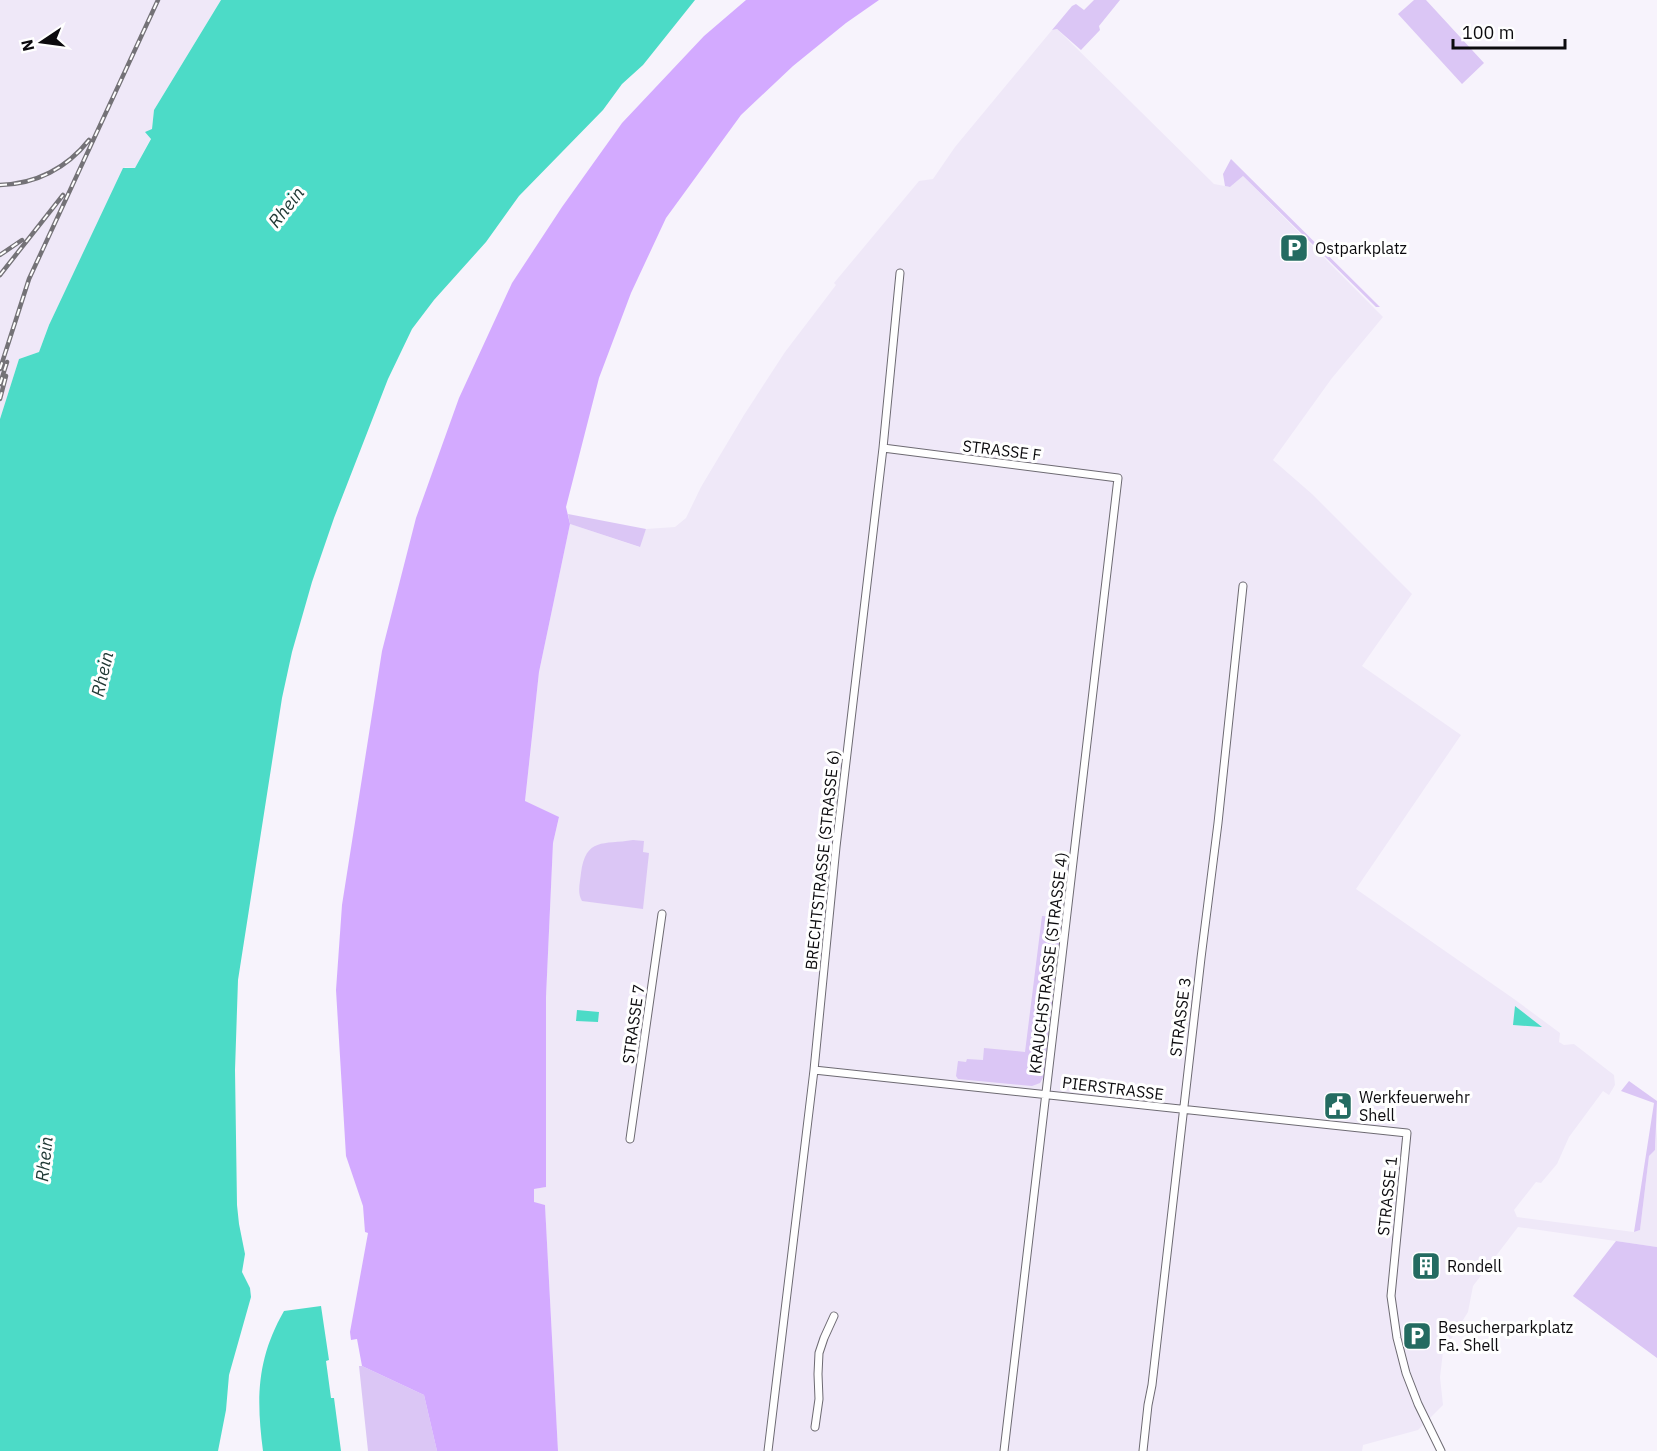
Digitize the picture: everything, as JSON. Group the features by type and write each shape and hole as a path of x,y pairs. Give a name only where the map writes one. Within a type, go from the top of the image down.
{"street":[{"name":"BRECHTSTRASSE (STRASSE 6)","path":"768,1451 814,1070 835,855 883,448 900,273"},
{"name":"STRASSE F","path":"883,448 1118,478"},
{"name":"KRAUCHSTRASSE (STRASSE 4)","path":"1004,1451 1118,478"},
{"name":"STRASSE 3","path":"1143,1451 1218,823 1243,586"},
{"name":"STRASSE 7","path":"630,1138 662,914"},
{"name":"PIERSTRASSE","path":"814,1070 1407,1133"},
{"name":"STRASSE 1","path":"1407,1133 1391,1296 1397,1338 1409,1382 1441,1451"},
{"path":"815,1427 819,1399 819,1353 834,1316"}],"shaded area":[{"path":"0,0 221,0 154,110 151,138 135,168 125,167 49,325 39,352 19,359 0,419"},
{"path":"746,0 879,0 846,23 793,66 741,115 666,218 631,293 599,378 566,507 570,524 539,672 525,801 559,817 553,843 546,997 546,1187 534,1189 534,1202 545,1205 558,1451 437,1451 424,1395 362,1366 357,1339 351,1340 350,1332 368,1233 365,1232 363,1206 346,1156 336,990 342,905 382,651 416,518 459,398 512,283 562,207 622,123 704,36"},
{"path":"1094,0 1120,0 1099,26 1100,30 1081,50 1057,29 1052,30 1072,6 1076,4 1084,10"},
{"path":"1414,0 1426,0 1484,63 1462,84 1398,14"},
{"path":"1057,29 1214,184 1230,187 1243,176 1383,317 1332,378 1273,460 1312,494 1412,594 1362,666 1461,735 1356,889 1560,1033 1559,1042 1564,1045 1574,1044 1614,1075 1615,1085 1609,1095 1603,1091 1569,1137 1557,1164 1541,1183 1536,1182 1514,1210 1517,1217 1634,1232 1640,1230 1649,1156 1655,1150 1657,1128 1657,1247 1518,1227 1473,1286 1468,1312 1443,1352 1440,1377 1443,1405 1418,1430 1363,1445 1362,1451 558,1451 545,1205 534,1203 534,1189 546,1187 546,997 553,843 559,818 525,802 539,672 570,524 639,547 646,529 675,527 686,518 701,487 744,415 785,352 836,285 834,283 919,181 933,179 955,147 1052,30"},
{"path":"1231,159 1380,307 1376,307 1243,176 1230,187 1225,186 1223,174"},
{"path":"568,514 646,529 640,547 570,524"},
{"path":"644,841 643,852 649,853 643,909 582,901 581,873 587,853 592,848 605,843"},
{"path":"1042,916 1054,917 1061,924 1044,1076 1040,1083 1032,1086 958,1079 956,1076 958,1061 983,1060 984,1048 1025,1052"},
{"path":"1629,1081 1657,1101 1655,1150 1649,1156 1640,1230 1634,1232 1654,1103 1621,1091"},
{"path":"1616,1241 1657,1247 1657,1358 1573,1296"},
{"path":"359,1366 424,1395 437,1451 368,1451"}],"water":[{"name":"Rhein","path":"221,0 695,0 643,65 622,84 603,110 519,196 486,242 434,300 412,329 388,379 334,518 312,582 292,652 282,698 238,980 235,1070 237,1205 245,1254 242,1272 250,1288 251,1297 229,1375 226,1410 218,1451 0,1451 0,419 19,359 39,352 49,325 123,168 135,168 151,139 145,132 152,129 154,110"},
{"path":"1515,1006 1542,1027 1513,1025"},
{"path":"577,1010 599,1012 598,1022 576,1021"},
{"path":"321,1306 329,1360 326,1361 331,1398 334,1398 341,1451 263,1451 259,1396 268,1345 284,1311"}],"railway":[{"path":"0,369 29,279 158,0"},
{"path":"0,185 26,181 50,173 71,159 89,140"},
{"path":"0,275 63,195"},
{"path":"0,255 22,240"},
{"path":"0,384 7,362"},
{"path":"0,399 6,376"}],"place":[{"name":"Ostparkplatz","path":"1294,248"},
{"name":"Werkfeuerwehr Shell","path":"1338,1106"},
{"name":"Rondell","path":"1426,1266"},
{"name":"Besucherparkplatz Fa. Shell","path":"1417,1336"}]}
